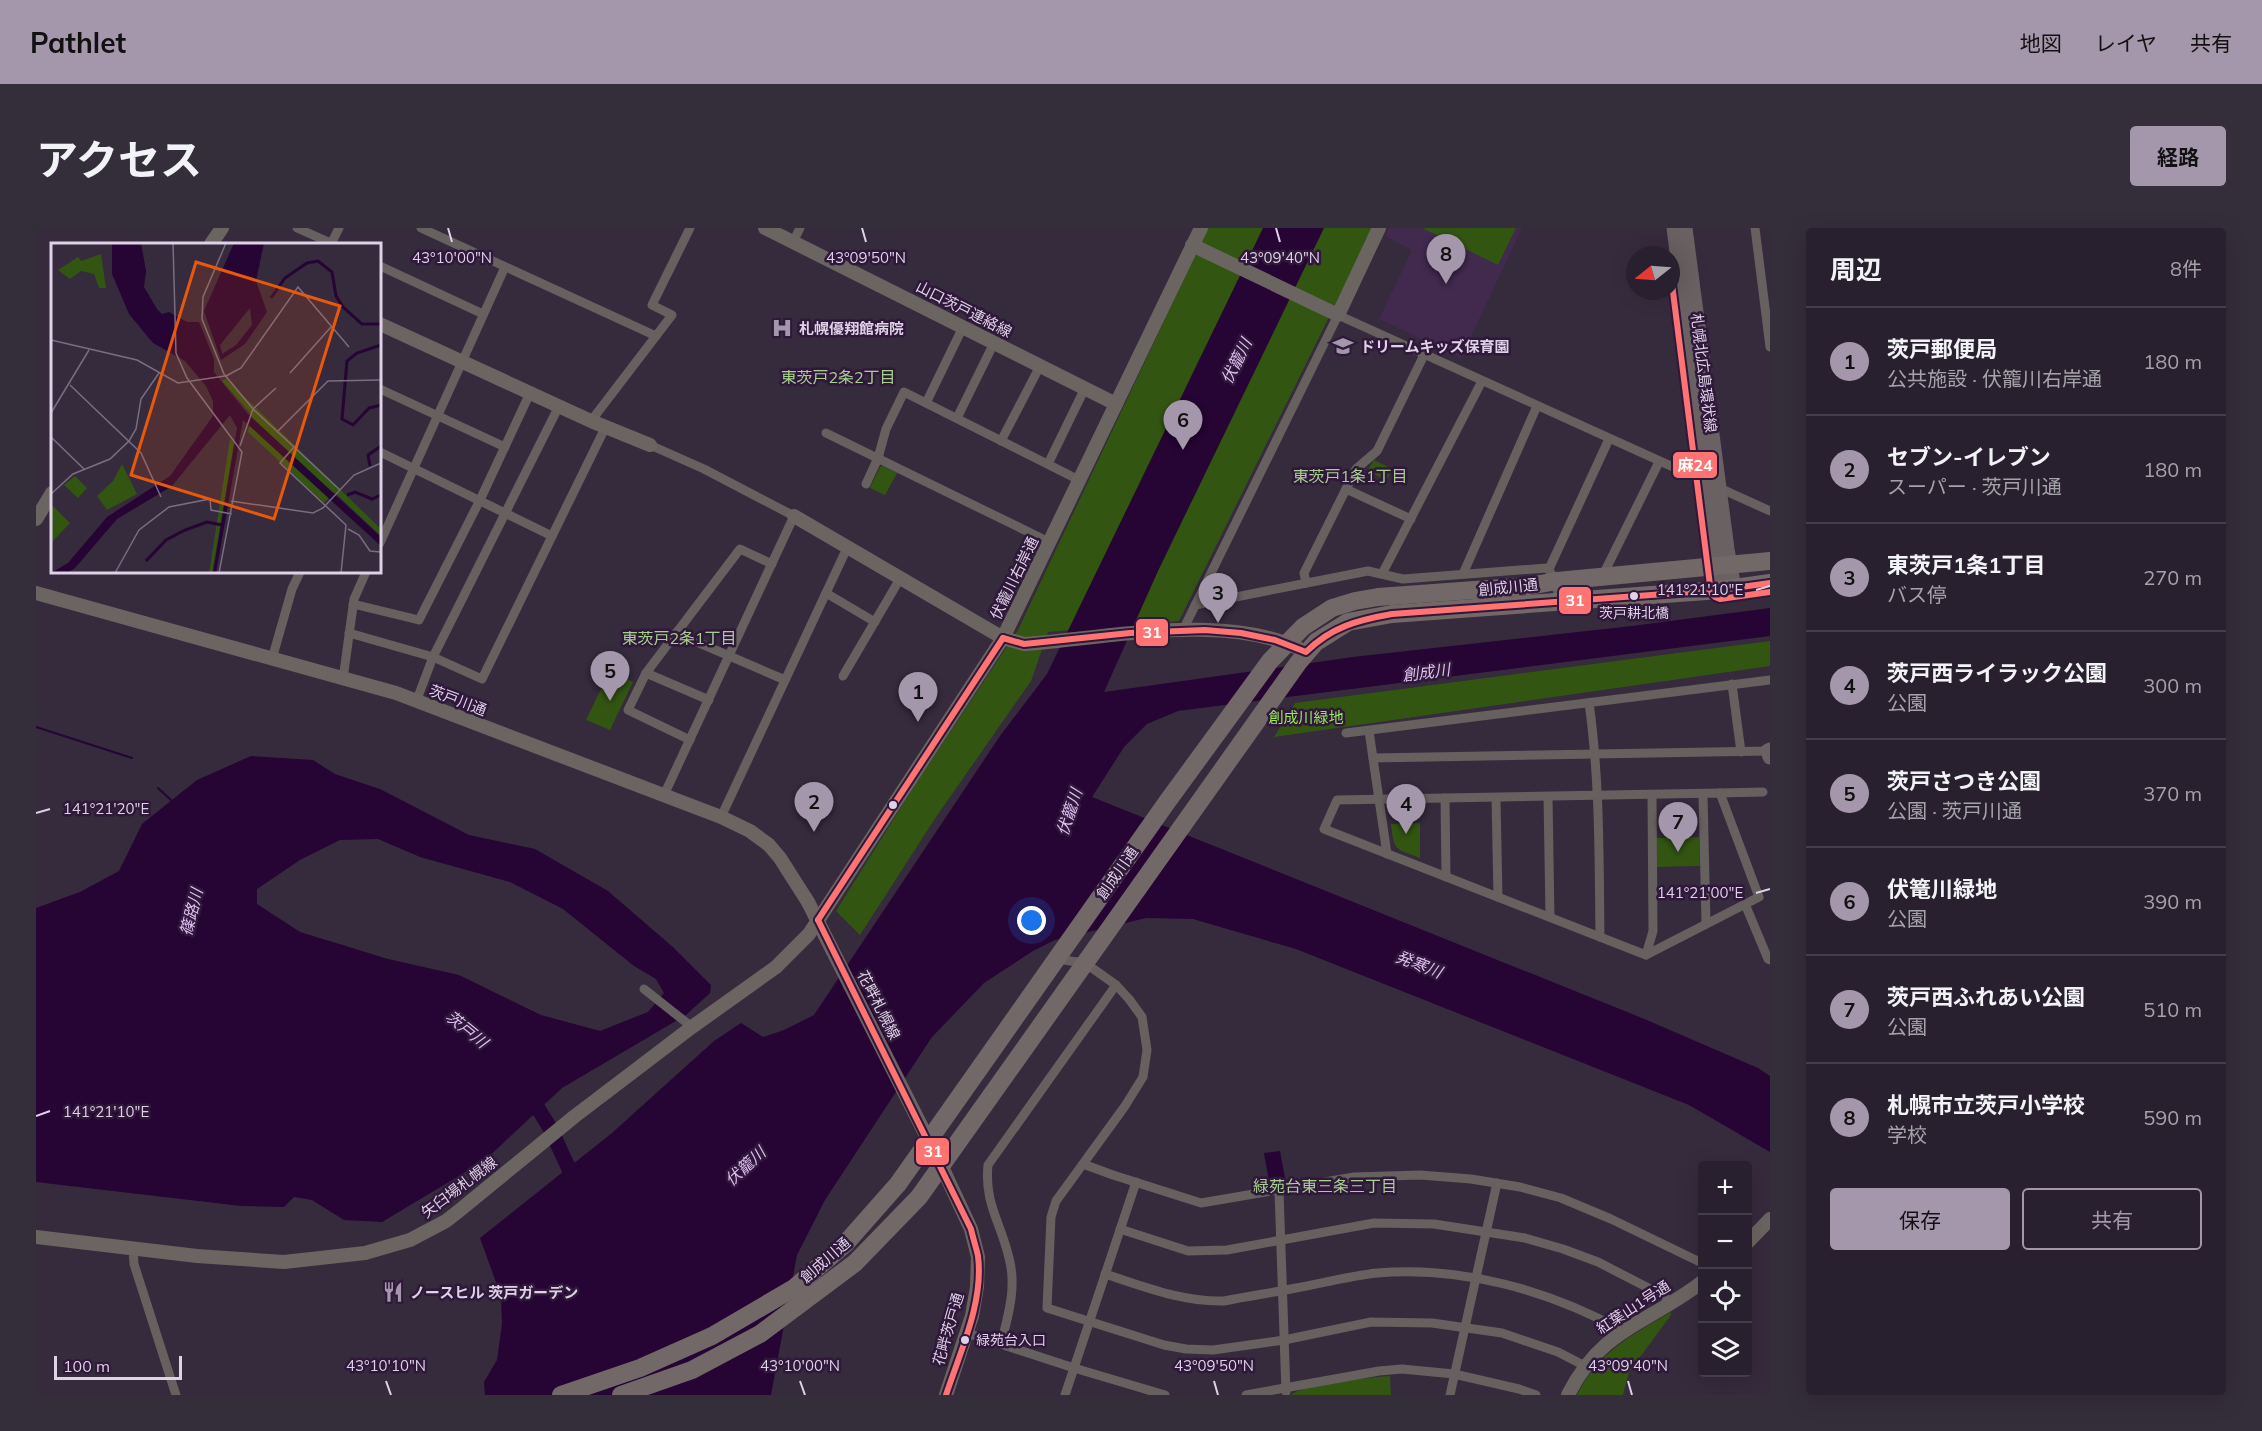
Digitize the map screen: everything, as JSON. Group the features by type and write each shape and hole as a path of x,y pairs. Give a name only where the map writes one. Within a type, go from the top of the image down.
{"highway":[{"name":"創成川通","path":"561,1395 639,1368 712,1336 794,1287 845,1244 898,1184 1167,802 1270,661 1303,627 1332,608 1378,597 1528,586 1553,575 1602,578 1770,561"},
{"name":"創成川通","path":"621,1395 692,1370 760,1334 855,1263 919,1197 1302,658 1316,642 1348,622 1392,614 1727,589 1770,583"}],"main road":[{"path":"212,243 222,228"},
{"name":"山口茨戸連絡線","path":"765,228 1116,404"},
{"name":"伏籠川右岸通","path":"818,920 1003,638 1201,228"},
{"path":"1192,245 1338,315 1378,228"},
{"name":"札幌北広島環状線","path":"1674,228 1713,487"},
{"name":"札幌北広島環状線","path":"1685,228 1713,487 1727,589"},
{"path":"381,324 591,421 650,445"},
{"path":"36,519 51,495"},
{"path":"794,516 1003,638 1024,644 1199,629 1287,642 1302,658"},
{"name":"茨戸川通","path":"36,593 396,693 722,817 750,831 769,846 803,893 818,920"},
{"name":"花畔札幌線","path":"818,920 910,1105"},
{"name":"矢臼場札幌線","path":"36,1237 197,1256 284,1262 365,1253 410,1240 446,1221 688,1024 776,967 793,952 818,920"},
{"name":"花畔茨戸通","path":"910,1105 942,1167 970,1229 978,1257 977,1287 967,1333 946,1395"},
{"path":"1752,1238 1770,1219"},
{"name":"紅葉山1号通","path":"1568,1395 1585,1366 1601,1347 1698,1285"}],"street":[{"path":"297,228 330,243"},
{"path":"332,243 339,228"},
{"path":"421,228 656,336"},
{"path":"591,421 672,315 652,305 690,228"},
{"path":"793,242 800,228"},
{"path":"1755,228 1767,306 1770,347"},
{"path":"381,266 483,314"},
{"path":"381,541 506,267"},
{"path":"1183,630 1338,315 1770,511"},
{"path":"926,403 963,327"},
{"path":"957,418 994,343"},
{"path":"1306,583 1304,573 1356,469 1377,451 1424,355"},
{"path":"1001,441 1040,366"},
{"path":"1383,574 1482,381"},
{"path":"1048,464 1085,388"},
{"path":"381,389 505,447"},
{"path":"866,484 878,458 886,429 904,392 1079,480"},
{"path":"353,604 419,620 480,500 530,393"},
{"path":"416,702 433,657 559,406"},
{"path":"1463,574 1537,406"},
{"path":"349,633 433,657 482,679 606,426"},
{"path":"826,433 1049,542"},
{"path":"1553,575 1609,439"},
{"path":"650,445 704,469 794,516 664,795"},
{"path":"381,453 552,536"},
{"path":"1602,578 1659,462"},
{"path":"1346,489 1411,519"},
{"path":"722,817 848,546"},
{"path":"690,740 628,710 645,673 740,549 772,564"},
{"path":"1195,605 1368,571 1403,579 1547,568 1553,575 1558,601"},
{"path":"272,659 292,589 300,573"},
{"path":"343,679 353,604 366,573"},
{"path":"843,676 901,577"},
{"path":"826,593 875,622"},
{"path":"676,633 785,680"},
{"path":"645,673 709,700"},
{"path":"1346,734 1770,680"},
{"path":"1732,684 1741,752"},
{"path":"1589,703 1596,753 1600,937"},
{"path":"1369,731 1388,854"},
{"path":"1373,758 1596,753 1769,753"},
{"path":"1720,793 1759,897 1646,955 1324,829 1337,800 1763,792"},
{"path":"1703,794 1706,924"},
{"path":"1646,955 1653,931 1652,795"},
{"path":"1548,797 1550,917"},
{"path":"1445,798 1446,877"},
{"path":"1497,798 1498,897"},
{"path":"1745,904 1770,960"},
{"path":"1057,958 1085,963 1116,985 1142,1017 1147,1050 1143,1077 1056,1201 1051,1217 1047,1308 1164,1345 1186,1349 1213,1350 1284,1340 1371,1322 1432,1323 1466,1327 1532,1342 1585,1366"},
{"path":"1001,1344 1011,1303 1011,1273 1005,1242 987,1192 988,1165 1116,985"},
{"path":"644,989 688,1024"},
{"path":"1083,1164 1201,1203 1354,1177 1420,1175 1472,1179 1561,1198 1622,1224 1698,1261"},
{"path":"1065,1395 1136,1182"},
{"path":"1450,1395 1497,1184"},
{"path":"1279,1191 1286,1392"},
{"path":"1120,1229 1188,1251 1227,1250 1374,1223 1434,1224 1487,1231 1525,1238 1598,1262 1664,1296 1671,1302"},
{"path":"133,1248 134,1264 176,1395"},
{"path":"1105,1274 1173,1296 1224,1301 1376,1274 1431,1273 1518,1287 1587,1312 1623,1331"},
{"path":"967,1333 1165,1395"},
{"path":"1246,1395 1286,1392 1379,1371 1402,1370 1454,1374 1509,1386 1536,1395"}],"shaded area":[{"path":"1389,228 1522,228 1461,358 1379,319 1412,250 1385,236"}],"green space":[{"path":"1208,228 1373,228 1179,621 1048,632 1031,681 936,817 860,935 836,911 915,785 1018,630"},
{"path":"1422,228 1516,228 1498,265"},
{"path":"1374,460 1392,469 1387,480 1367,471"},
{"path":"883,466 897,473 885,495 870,488 880,467"},
{"name":"創成川緑地","path":"1770,641 1770,666 1274,737 1295,703"},
{"path":"610,670 633,682 610,730 586,720"},
{"path":"1420,823 1420,858 1397,848 1393,840 1391,824"},
{"path":"1699,837 1700,866 1657,867 1656,838"},
{"path":"1671,1312 1629,1372 1623,1395 1577,1395 1595,1367 1617,1346"},
{"path":"1390,1376 1391,1395 1291,1395 1297,1391 1322,1385"}],"water":[{"path":"1263,228 1324,228 1158,571 1104,692 1353,657 1770,608 1770,636 1178,711 1147,724 1124,747 1092,797 1642,1018 1758,1068 1770,1076 1770,1152 1689,1105 1296,949 1193,919 1146,918 1055,940 1033,951 984,983 932,1037 825,1200 797,1255 771,1395 485,1395 484,1382 497,1360 502,1324 501,1296 480,1238 612,1133 714,1041 741,1023 763,1037 784,1030 814,1015 1000,736 1047,674"},
{"path":"251,756 313,760 335,774 380,789 469,835 535,849 608,891 674,948 711,985 710,993 686,1015 562,1088 484,1161 382,1222 344,1220 312,1200 294,1197 284,1207 241,1206 36,1182 36,908 80,892 119,871 142,824 197,780","holes":["378,839 420,857 510,882 563,909 634,966 656,979 664,993 648,1012 600,1031 541,1015 459,975 388,959 300,932 257,904 257,889 300,860 340,840"]},
{"path":"1280,1151 1285,1178 1269,1181 1264,1153"}],"waterway":[{"name":"篠路川","path":"36,727 132,758"},
{"name":"篠路川","path":"158,788 173,802"},
{"name":"茨戸川","path":"529,1094 550,1128 576,1184"}],"transit line":[{"name":"麻24","path":"1674,300 1711,593 1720,599 1770,592"},
{"name":"31","path":"1003,638 1024,644 1130,633 1205,630 1241,633 1275,640 1306,652 1325,636 1346,626 1392,614 1720,590 1770,583"},
{"name":"31","path":"818,920 1003,638"},
{"name":"31","path":"818,920 971,1229 978,1256 978,1291 970,1327 946,1395"}],"place":[{"name":"札幌市立茨戸小学校","path":"1446,284"},
{"name":"札幌優翔館病院","path":"782,328"},
{"name":"ドリームキッズ保育園","path":"1343,346"},
{"name":"伏篭川緑地","path":"1183,450"},
{"name":"茨戸耕北橋","path":"1634,596"},
{"name":"東茨戸1条1丁目","path":"1218,623"},
{"name":"茨戸さつき公園","path":"610,701"},
{"name":"茨戸郵便局","path":"918,722"},
{"name":"セブン-イレブン","path":"814,832"},
{"name":"茨戸西ライラック公園","path":"1406,834"},
{"name":"茨戸西ふれあい公園","path":"1678,852"},
{"name":"ノースヒル 茨戸ガーデン","path":"393,1292"},
{"name":"緑苑台入口","path":"965,1340"}],"district":[{"name":"東茨戸2条2丁目","path":"838,377"},
{"name":"東茨戸1条1丁目","path":"1350,476"},
{"name":"東茨戸2条1丁目","path":"679,638"},
{"name":"緑苑台東三条三丁目","path":"1325,1186"}],"water label":[{"name":"伏籠川","path":"1236,361"},
{"name":"創成川","path":"1426,672"},
{"name":"伏籠川","path":"1069,812"},
{"name":"発寒川","path":"1419,964"},
{"name":"伏籠川","path":"745,1166"}]}
